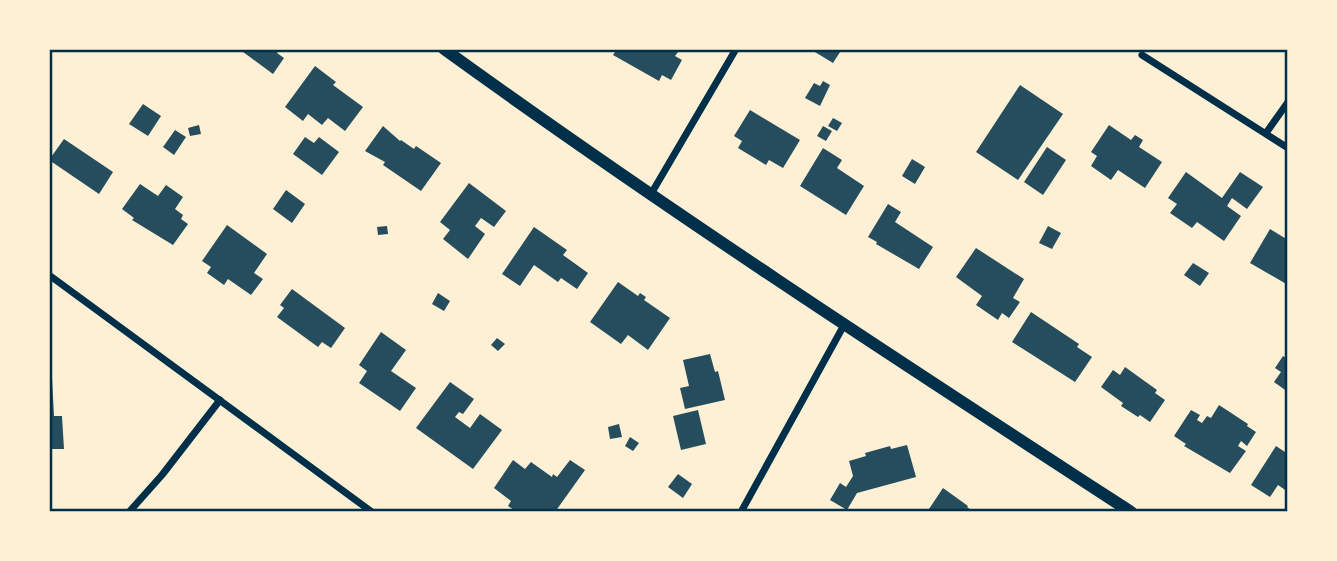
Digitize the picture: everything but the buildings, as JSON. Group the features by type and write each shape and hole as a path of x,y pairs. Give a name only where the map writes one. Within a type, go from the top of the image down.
{"street":[{"path":"444,49 844,325 1131,512"},
{"path":"651,194 736,49"},
{"path":"1142,55 1288,148"},
{"path":"1266,133 1288,103"},
{"path":"49,275 372,512"},
{"path":"741,512 844,325"},
{"path":"129,512 162,475 220,400"}]}
